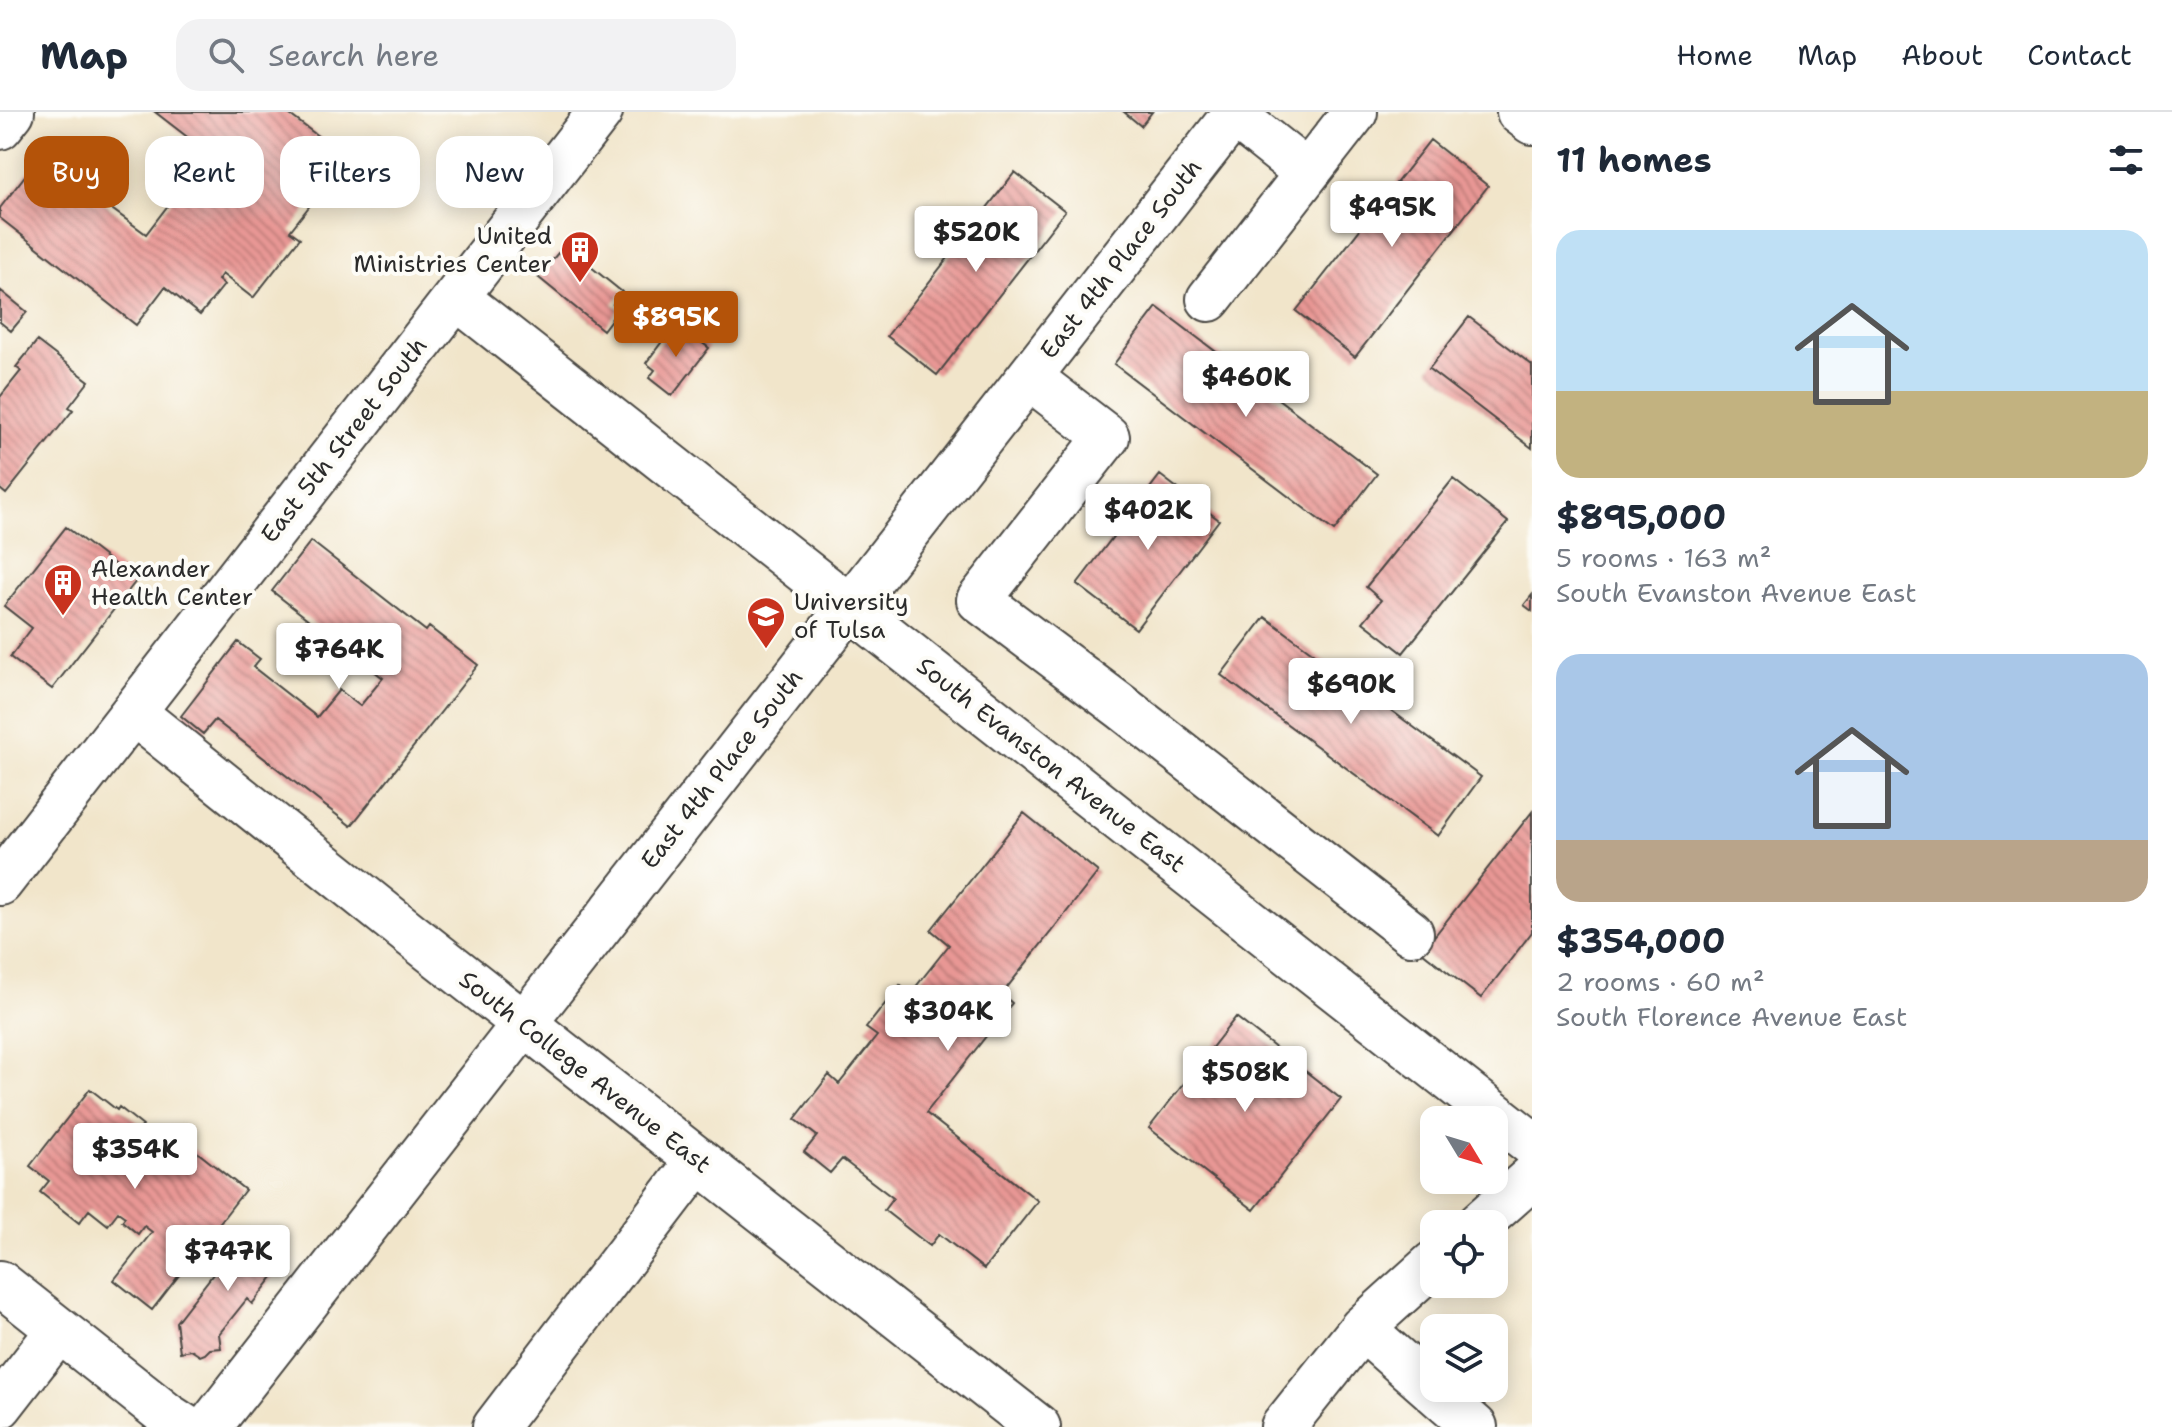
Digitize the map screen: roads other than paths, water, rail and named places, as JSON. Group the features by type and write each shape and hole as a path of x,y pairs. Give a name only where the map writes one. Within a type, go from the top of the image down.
{"street":[{"path":"0,127 12,112"},
{"name":"East 5th Street South","path":"0,883 600,112"},
{"path":"1209,299 1355,112"},
{"path":"1519,112 1532,122"},
{"path":"1235,114 1307,173"},
{"name":"East 4th Place South","path":"209,1427 1235,114"},
{"name":"South Evanston Avenue East","path":"456,297 1532,1144"},
{"path":"1029,377 1107,437 979,600 1411,933"},
{"name":"South College Avenue East","path":"134,713 1038,1427"},
{"path":"495,1427 698,1161"},
{"path":"1495,1210 1532,1177"},
{"path":"1283,1427 1362,1328 1420,1276"},
{"path":"0,1283 185,1427"},
{"path":"1362,1328 1475,1427"},
{"path":"0,1406 59,1330"}],"place":[{"name":"United Ministries Center","path":"580,284"},
{"name":"Alexander Health Center","path":"63,617"},
{"name":"University of Tulsa","path":"766,650"}]}
